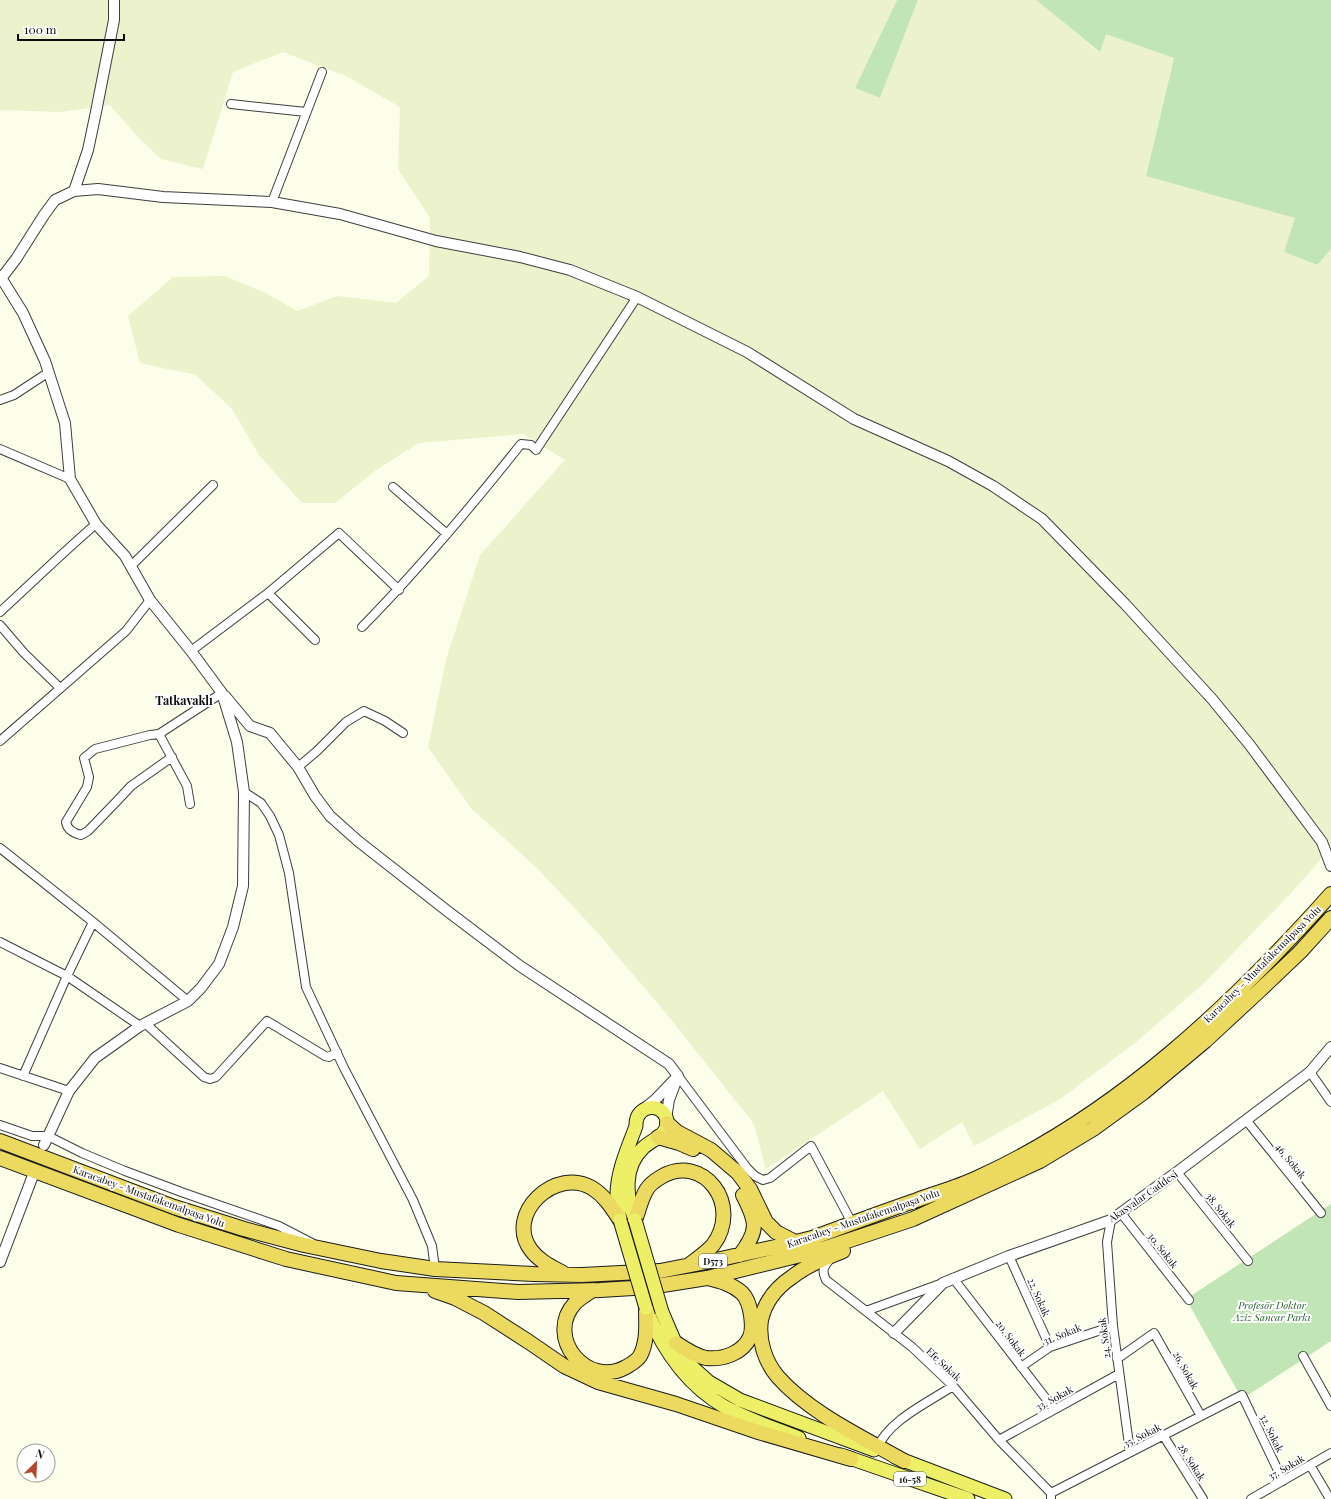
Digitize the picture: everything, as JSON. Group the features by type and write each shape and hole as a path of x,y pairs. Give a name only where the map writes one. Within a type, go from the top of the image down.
{"highway":[{"name":"Karacabey - Mustafakemalpaşa Yolu","path":"0,1141 174,1207 244,1229 324,1249 381,1261 435,1269 534,1274 565,1275 660,1271 795,1242 975,1179 1027,1154 1076,1124 1154,1067 1223,1006 1331,894"},
{"name":"Karacabey - Mustafakemalpaşa Yolu","path":"0,1158 179,1225 286,1259 396,1283 518,1292 650,1287 708,1278 817,1251 913,1219 1040,1161 1099,1125 1144,1092 1205,1041 1295,957 1331,918"},
{"path":"667,1121 677,1132 711,1150 734,1169 750,1189 766,1222 776,1232 795,1242"},
{"path":"657,1138 679,1143 711,1159 728,1174 739,1188 750,1208 755,1224 753,1235 740,1255"},
{"path":"635,1220 647,1189 655,1181 667,1173 679,1171 692,1172 707,1178 717,1190 723,1203 724,1218 719,1233 712,1245 689,1265"},
{"path":"565,1275 544,1263 531,1250 524,1237 523,1225 531,1202 550,1188 563,1183 577,1182 592,1187 604,1197 620,1220"},
{"path":"904,1461 877,1448 840,1426 796,1394 777,1376 763,1351 760,1338 763,1313 769,1299 791,1277 806,1267 913,1219"},
{"path":"676,1343 692,1354 706,1358 721,1358 736,1353 743,1347 750,1337 752,1328 751,1316 749,1305 743,1294 734,1287 708,1278"},
{"path":"418,1285 455,1298 484,1313 530,1342 564,1366 598,1382 676,1404 749,1429 851,1459"},
{"path":"593,1290 576,1302 568,1314 564,1330 566,1342 572,1355 580,1363 600,1372 614,1372 634,1363 640,1357 645,1344 647,1329 646,1308"}],"main road":[{"path":"851,1459 749,1418 724,1406 702,1391 682,1372 666,1351 654,1329 646,1308 620,1220 617,1196 622,1163 636,1126 637,1116 645,1108 656,1108 661,1110 667,1121 664,1133 641,1150 631,1170 627,1187 629,1205 635,1220 662,1312 676,1343 690,1365 709,1382 740,1400 877,1448"},
{"path":"636,1126 641,1135 646,1138 657,1138"},
{"name":"16-58","path":"851,1459 968,1499"},
{"name":"16-58","path":"904,1461 1005,1499"}],"street":[{"path":"74,191 88,150 96,112 114,20 114,0"},
{"path":"272,202 322,72"},
{"path":"231,104 306,112"},
{"path":"852,1223 811,1146 770,1178 763,1180 755,1176 747,1168 669,1064 520,966 358,841 330,816 315,796 298,767 270,733 250,726 222,693 150,600 125,556 96,524 70,479 65,423 49,372 23,313 1,278 16,259 55,200 74,191 98,189 163,197 272,202 340,214 436,241 520,257 570,270 637,297 746,352 854,419 948,461 993,486 1042,518 1126,604 1212,699 1249,744 1322,842 1331,866"},
{"path":"362,627 399,590 521,444 531,445 536,450 637,297"},
{"path":"0,400 14,395 49,372"},
{"path":"0,449 70,479"},
{"path":"131,566 213,485"},
{"path":"393,487 447,534"},
{"path":"0,612 66,549 96,524"},
{"path":"191,651 268,593 339,533 399,590"},
{"path":"268,593 315,640"},
{"path":"0,741 126,631 150,600"},
{"path":"0,625 24,652 60,688"},
{"path":"172,758 131,786 88,831 81,835 75,834 67,826 66,822 87,787 89,777 84,758 95,749 159,734 222,693"},
{"path":"46,1141 68,1091 95,1058 143,1024 188,1001 201,988 219,964 233,927 243,886 244,792 237,742 222,693"},
{"path":"298,767 317,751 346,722 364,711 385,721 402,733"},
{"path":"159,734 186,786 190,804"},
{"path":"244,792 261,803 270,816 278,835 289,873 306,986 337,1052 413,1200 432,1246 435,1269"},
{"path":"0,848 93,922 188,1001"},
{"path":"23,1076 67,976 93,922"},
{"path":"0,942 67,976 143,1024 207,1079 216,1077 268,1021 325,1056 329,1057 337,1052"},
{"name":"Akasyalar Caddesi","path":"894,1333 943,1283 1009,1256 1111,1220 1310,1072 1331,1047"},
{"path":"0,1068 68,1091"},
{"path":"1310,1072 1331,1102"},
{"path":"645,1108 655,1100 678,1076"},
{"path":"667,1121 669,1100 678,1076"},
{"name":"46. Sokak","path":"1246,1120 1321,1213"},
{"path":"0,1125 82,1153 184,1193 279,1226 324,1249"},
{"name":"38. Sokak","path":"1177,1172 1248,1261"},
{"path":"0,1262 32,1178"},
{"name":"30. Sokak","path":"1121,1213 1189,1300"},
{"name":"24. Sokak","path":"1111,1220 1106,1242 1113,1326 1130,1452"},
{"name":"Efe Sokak","path":"833,1255 823,1268 822,1273 826,1280 894,1333 954,1386 999,1440 1051,1496"},
{"name":"22. Sokak","path":"1009,1256 1050,1347"},
{"name":"20. Sokak","path":"953,1278 1054,1409"},
{"path":"866,1311 943,1283"},
{"name":"31. Sokak","path":"1021,1367 1050,1347 1113,1326"},
{"name":"26. Sokak","path":"1117,1359 1154,1333 1201,1416"},
{"path":"1303,1356 1331,1406"},
{"name":"33. Sokak","path":"999,1440 1119,1374"},
{"path":"877,1448 886,1433 897,1422 954,1386"},
{"name":"35. Sokak","path":"1051,1496 1130,1452 1242,1395"},
{"name":"32. Sokak","path":"1242,1395 1283,1480"},
{"name":"28. Sokak","path":"1163,1435 1203,1499"},
{"name":"37. Sokak","path":"1251,1499 1331,1453"},
{"path":"1310,1465 1330,1499"}],"green space":[{"path":"0,0 897,0 855,88 880,98 918,0 1036,0 1099,52 1106,33 1174,58 1146,176 1296,218 1284,252 1316,265 1331,249 1331,845 1316,865 1292,892 1203,984 1135,1043 1060,1099 974,1146 962,1122 920,1149 883,1091 766,1169 754,1124 666,1013 596,931 537,868 471,808 428,747 446,660 480,555 565,460 523,434 419,443 376,470 335,503 302,503 259,455 232,409 196,375 140,363 128,316 173,277 225,276 268,294 297,311 337,296 396,303 429,276 430,218 398,169 400,107 346,76 283,52 233,72 203,169 161,159 138,137 110,105 59,112 0,111"},
{"path":"897,0 918,0 880,98 855,88"},
{"path":"1036,0 1331,0 1331,249 1317,265 1284,252 1295,218 1146,176 1174,58 1106,34 1100,52"},
{"name":"Profesör Doktor Aziz Sancar Parkı","path":"1331,1204 1331,1341 1242,1399 1186,1299"}],"district":[{"name":"Tatkavaklı","path":"184,700"}]}
